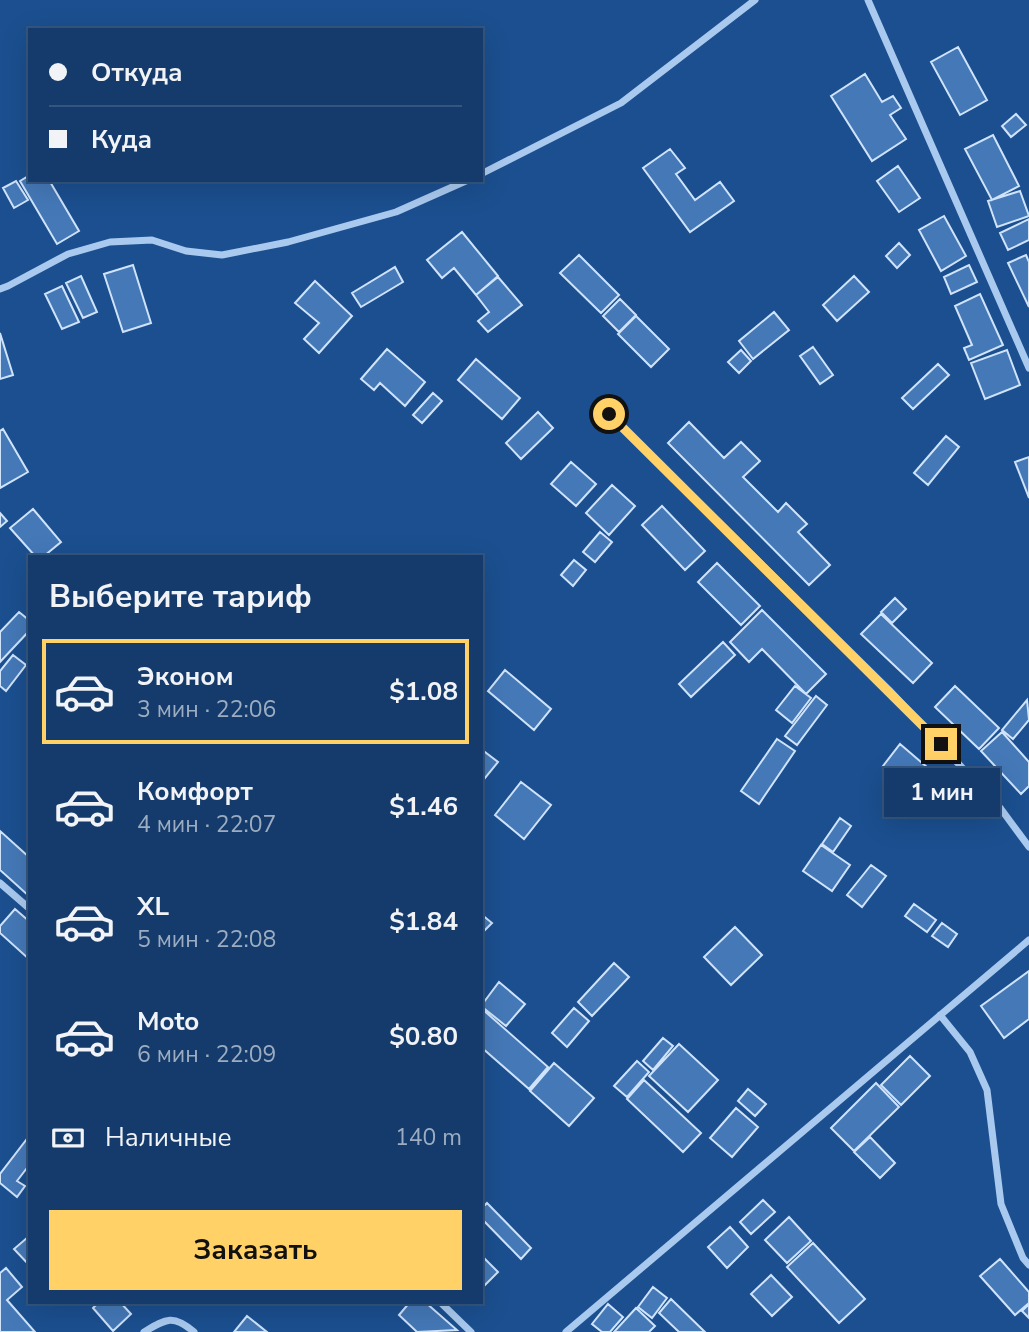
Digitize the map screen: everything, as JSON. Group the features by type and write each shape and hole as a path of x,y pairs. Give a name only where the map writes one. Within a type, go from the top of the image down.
{"street":[{"path":"483,173 621,103 755,0"},
{"path":"868,0 1029,368"},
{"path":"0,289 68,254 110,242 152,240 186,251 222,255 288,242 396,212 464,182"},
{"path":"609,414 889,690 1001,809 1029,847"},
{"path":"0,883 28,907"},
{"path":"566,1332 1029,940"},
{"path":"940,1014 970,1052 987,1090 1001,1204 1023,1258 1029,1265"},
{"path":"442,1304 471,1332"},
{"path":"144,1332 166,1320 181,1321 194,1332"}],"building":[{"path":"958,47 987,100 960,115 931,62"},
{"path":"865,74 882,102 893,96 901,108 890,115 906,139 872,161 831,96"},
{"path":"1016,114 1026,125 1011,137 1002,126"},
{"path":"993,135 1019,186 992,200 965,149"},
{"path":"670,149 685,168 676,174 695,200 720,182 734,201 690,232 643,168"},
{"path":"898,166 920,198 899,212 877,181"},
{"path":"28,176 28,182 50,182 79,231 57,244 20,181"},
{"path":"16,181 28,200 14,208 3,188"},
{"path":"1020,191 1029,216 997,227 988,201"},
{"path":"944,216 966,256 941,271 919,230"},
{"path":"1029,219 1029,240 1008,250 1000,233"},
{"path":"462,232 498,276 476,295 454,268 442,278 427,260"},
{"path":"899,243 910,255 897,268 886,256"},
{"path":"579,255 619,295 601,313 560,273"},
{"path":"1026,255 1029,262 1029,307 1008,263"},
{"path":"133,265 151,323 123,332 104,274"},
{"path":"969,265 977,282 951,294 944,277"},
{"path":"395,267 403,282 361,307 352,293"},
{"path":"81,276 97,312 83,318 66,283"},
{"path":"854,276 869,292 837,321 823,305"},
{"path":"498,277 522,305 488,332 478,321 489,312 476,295"},
{"path":"315,281 352,316 319,353 304,339 319,323 295,303"},
{"path":"62,286 79,322 62,329 45,294"},
{"path":"980,294 1003,345 969,360 964,348 972,345 955,306"},
{"path":"620,299 636,315 619,332 603,316"},
{"path":"774,312 789,330 753,359 739,341"},
{"path":"636,316 669,349 651,367 618,334"},
{"path":"0,333 13,375 0,379"},
{"path":"813,347 833,375 820,384 800,356"},
{"path":"387,349 425,382 405,406 380,383 374,390 361,379"},
{"path":"741,350 751,361 739,373 728,362"},
{"path":"1007,350 1020,385 985,399 971,363"},
{"path":"476,359 520,398 502,419 458,380"},
{"path":"938,364 949,375 913,409 902,398"},
{"path":"433,393 442,401 422,423 413,415"},
{"path":"538,412 553,428 521,459 506,443"},
{"path":"689,422 724,458 741,442 760,461 743,477 778,512 786,503 807,524 798,532 830,565 809,585 668,443"},
{"path":"3,429 28,472 0,488 0,431"},
{"path":"946,436 959,447 928,485 914,473"},
{"path":"1029,457 1029,498 1015,462"},
{"path":"571,462 596,484 576,506 551,484"},
{"path":"612,485 635,506 609,535 586,513"},
{"path":"662,506 705,551 685,570 642,525"},
{"path":"33,509 61,542 45,555 34,555 10,528"},
{"path":"0,513 7,521 0,527"},
{"path":"600,532 612,542 595,562 583,552"},
{"path":"574,560 586,570 573,586 561,575"},
{"path":"717,563 760,606 741,625 698,582"},
{"path":"895,598 906,609 892,623 881,612"},
{"path":"762,610 826,674 806,694 762,649 749,662 730,642"},
{"path":"19,612 28,619 28,632 0,662 0,632"},
{"path":"881,614 932,663 913,683 861,634"},
{"path":"723,642 735,655 691,697 679,684"},
{"path":"13,655 26,665 6,691 0,686 0,671"},
{"path":"505,670 551,709 534,730 488,691"},
{"path":"795,686 811,698 792,723 776,710"},
{"path":"955,686 999,728 979,749 935,707"},
{"path":"816,696 827,705 797,745 785,736"},
{"path":"1027,700 1029,720 1013,739 1002,730"},
{"path":"1002,732 1029,762 1029,786 1021,794 981,751"},
{"path":"777,739 795,751 759,804 741,791"},
{"path":"900,744 928,768 911,789 883,766"},
{"path":"483,751 498,762 483,781"},
{"path":"521,782 551,805 524,839 495,815"},
{"path":"840,818 851,826 833,852 822,844"},
{"path":"0,831 28,856 28,895 0,870"},
{"path":"821,845 850,865 832,891 803,871"},
{"path":"871,865 886,876 862,907 847,895"},
{"path":"914,904 936,920 927,932 905,916"},
{"path":"15,909 28,920 28,958 0,933 0,926"},
{"path":"483,916 492,923 483,932"},
{"path":"942,923 957,934 948,947 932,936"},
{"path":"735,927 762,955 731,985 704,957"},
{"path":"614,963 629,977 592,1016 578,1002"},
{"path":"1029,971 1029,1019 1004,1038 981,1006"},
{"path":"499,982 525,1004 506,1026 483,1008 483,1003"},
{"path":"574,1008 589,1021 567,1047 552,1033"},
{"path":"483,1010 548,1067 529,1089 483,1049"},
{"path":"663,1038 673,1046 653,1070 643,1061"},
{"path":"679,1044 718,1080 688,1112 649,1076"},
{"path":"910,1056 930,1076 901,1105 881,1085"},
{"path":"637,1061 649,1072 627,1097 614,1086"},
{"path":"554,1063 594,1098 569,1126 530,1091"},
{"path":"644,1080 701,1133 683,1152 627,1099"},
{"path":"876,1083 899,1107 854,1151 831,1128"},
{"path":"748,1089 766,1104 755,1116 738,1101"},
{"path":"736,1108 758,1127 732,1157 710,1138"},
{"path":"870,1137 895,1163 880,1178 854,1152"},
{"path":"28,1138 28,1167 17,1181 25,1186 17,1197 0,1183 0,1174"},
{"path":"763,1200 775,1212 751,1234 740,1222"},
{"path":"487,1203 531,1248 521,1259 483,1220 483,1207"},
{"path":"789,1217 811,1241 787,1263 765,1240"},
{"path":"730,1227 748,1247 727,1268 708,1247"},
{"path":"28,1237 28,1264 14,1249"},
{"path":"813,1243 865,1299 839,1323 787,1267"},
{"path":"483,1257 498,1272 483,1287"},
{"path":"1000,1259 1029,1292 1029,1303 1015,1315 980,1276"},
{"path":"6,1268 22,1287 7,1300 35,1332 0,1332 0,1273"},
{"path":"771,1275 792,1297 772,1316 751,1294"},
{"path":"653,1287 667,1298 652,1318 638,1307"},
{"path":"671,1299 705,1332 679,1332 659,1313"},
{"path":"97,1304 122,1304 131,1314 113,1331 93,1308"},
{"path":"408,1304 427,1304 457,1330 417,1332 399,1315"},
{"path":"608,1304 623,1317 610,1332 602,1332 592,1324"},
{"path":"1029,1304 1029,1318 1022,1311"},
{"path":"636,1308 655,1326 649,1332 614,1332"},
{"path":"247,1316 267,1332 234,1332"}],"route":[{"path":"609,414 941,744"}]}
